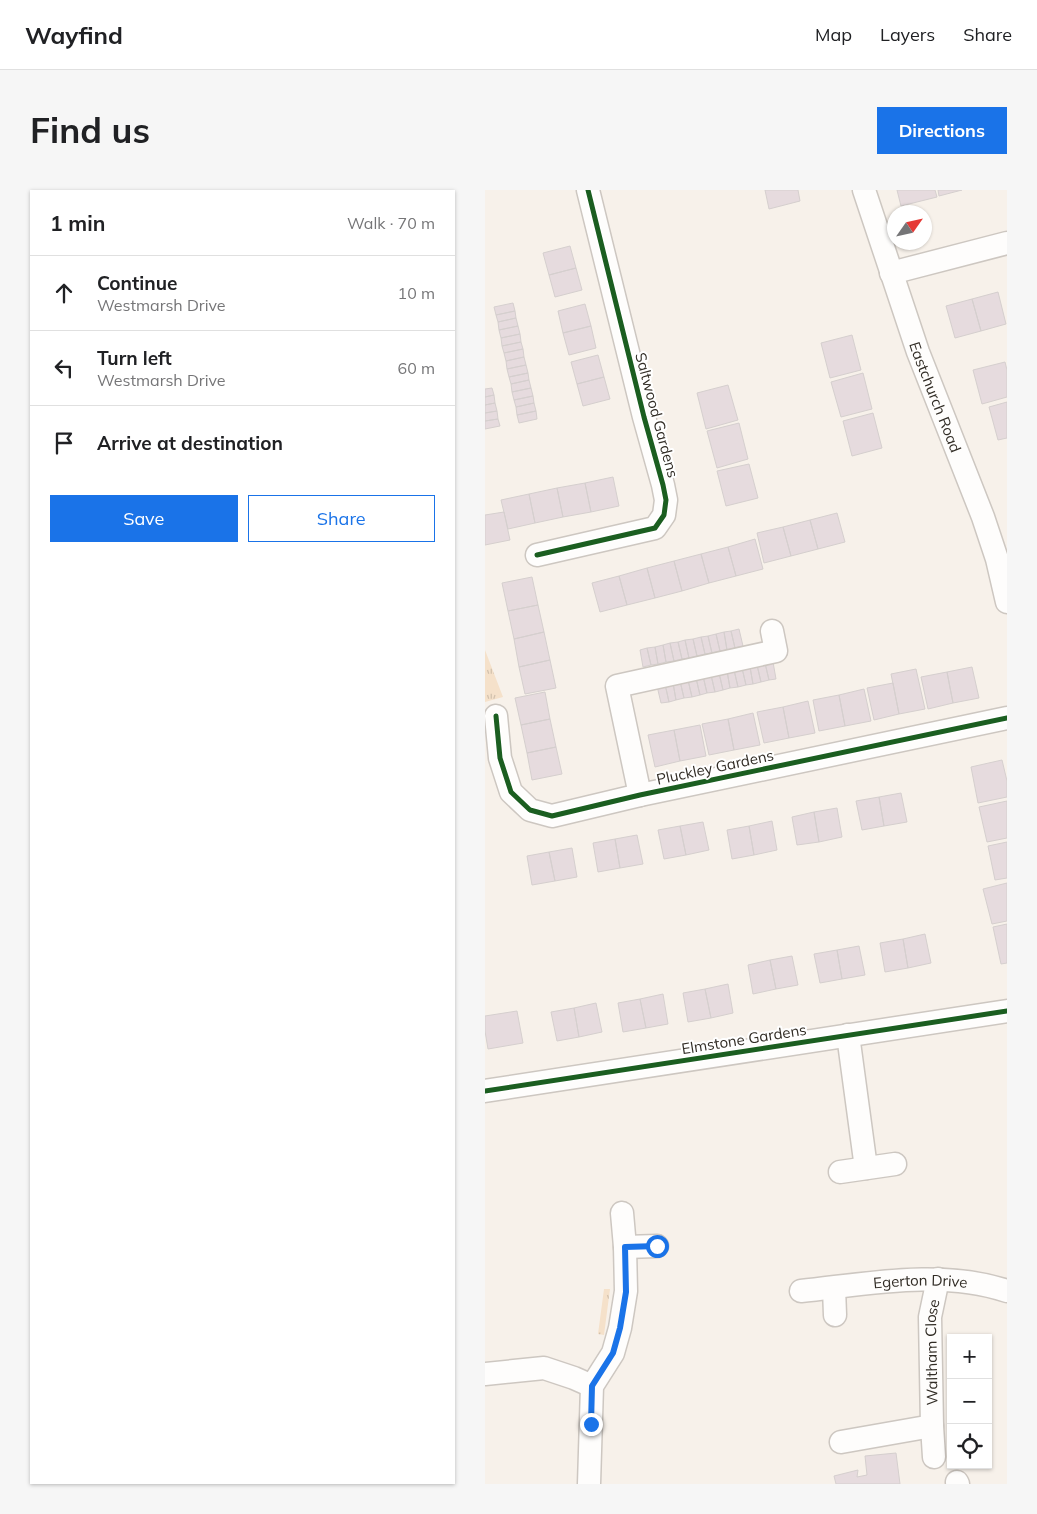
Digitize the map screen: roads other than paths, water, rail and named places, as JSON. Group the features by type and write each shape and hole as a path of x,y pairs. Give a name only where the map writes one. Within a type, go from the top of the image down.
{"street":[{"name":"Saltwood Gardens","path":"537,555 655,528 664,516 666,500 588,190"},
{"name":"Eastchurch Road","path":"864,190 918,352 983,517 997,559 1007,602"},
{"path":"891,273 1007,243"},
{"path":"640,795 617,686 776,651 772,631"},
{"name":"Pluckley Gardens","path":"496,716 493,760 511,792 530,810 552,816 640,795 1007,718"},
{"name":"Elmstone Gardens","path":"485,1091 1007,1011"},
{"path":"848,1035 866,1168"},
{"path":"840,1172 895,1164"},
{"path":"589,1484 592,1386 613,1353 620,1328 626,1292 622,1213"},
{"path":"625,1247 657,1246"},
{"name":"Egerton Drive","path":"801,1291 938,1279 993,1286 1007,1291"},
{"name":"Waltham Close","path":"934,1457 930,1317 938,1279"},
{"path":"833,1288 835,1315"},
{"path":"485,1374 544,1368 575,1378 592,1386"},
{"name":"Waltham Close","path":"841,1442 932,1426"}]}
